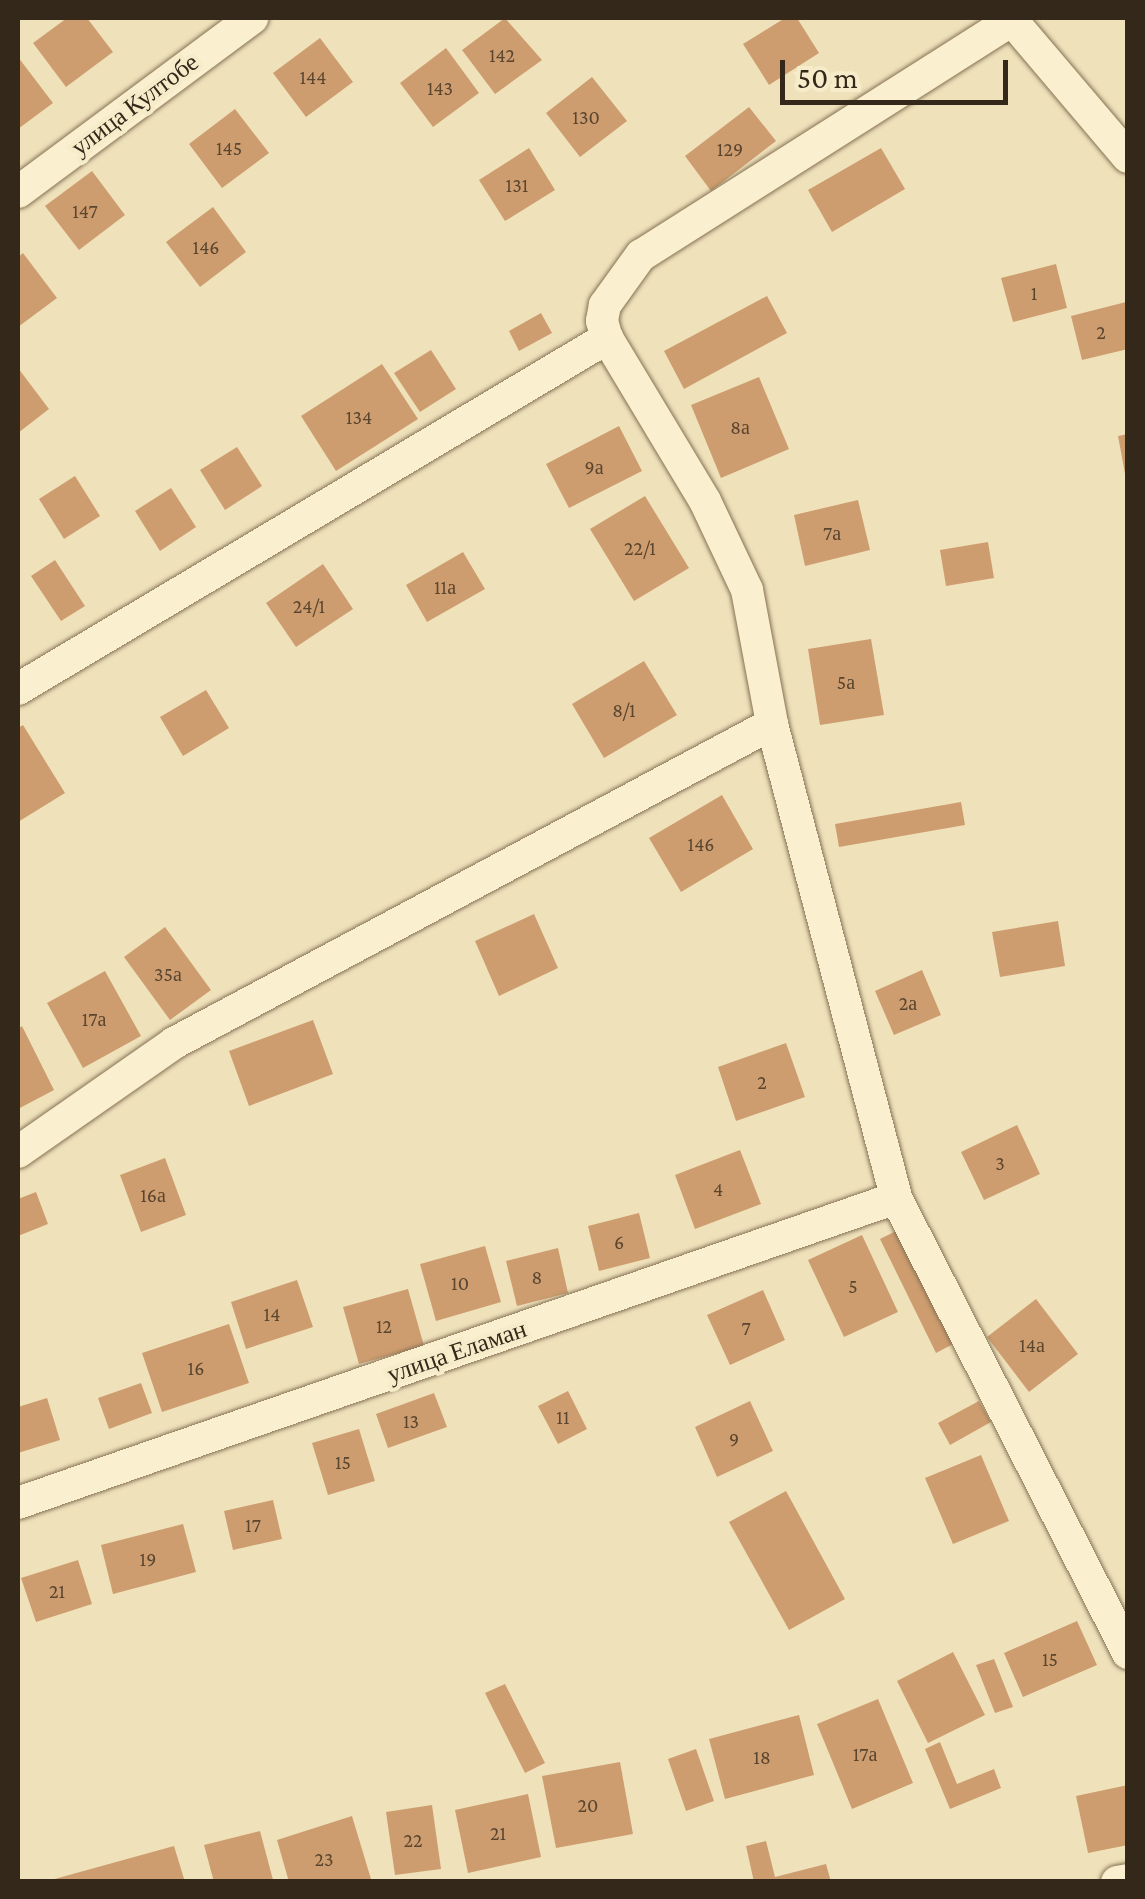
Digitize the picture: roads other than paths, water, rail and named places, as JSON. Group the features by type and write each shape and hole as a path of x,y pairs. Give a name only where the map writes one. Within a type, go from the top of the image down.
{"street":[{"name":"улица Култобе","path":"18,192 252,18"},
{"path":"1128,157 1011,19 642,254 605,305 602,321 607,338 705,501 746,590 772,724 896,1198 1128,1652"},
{"path":"18,689 607,338"},
{"path":"18,1152 174,1043 772,724"},
{"name":"улица Еламан","path":"18,1503 896,1198"},
{"path":"1117,1882 1128,1880"}]}
